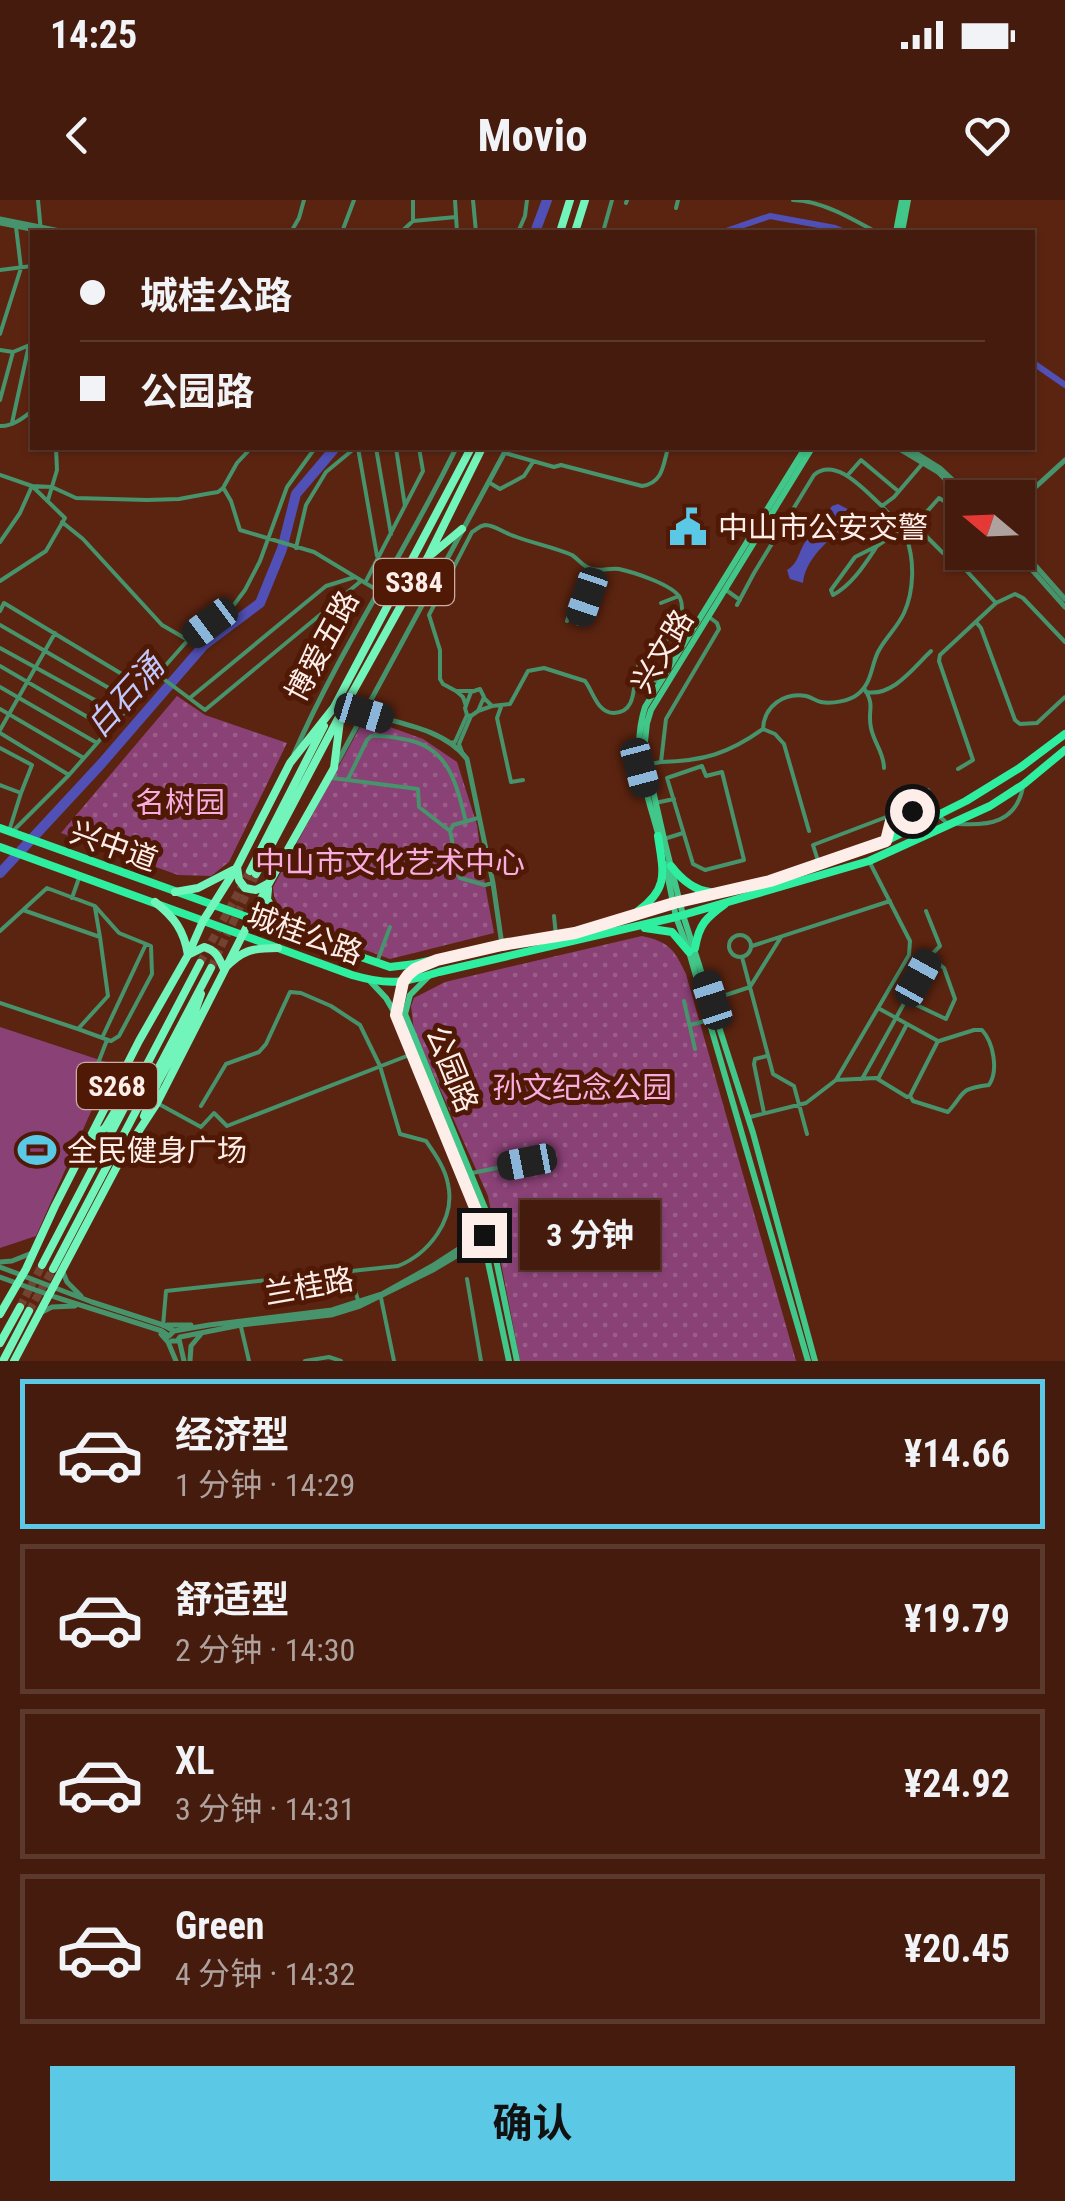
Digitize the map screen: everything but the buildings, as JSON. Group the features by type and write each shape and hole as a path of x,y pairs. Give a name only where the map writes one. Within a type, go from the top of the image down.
{"highway":[{"path":"561,230 570,200"},
{"path":"575,230 585,200"},
{"name":"博爱五路","path":"253,872 470,450"},
{"name":"博爱五路","path":"338,710 428,557 481,450"},
{"path":"428,557 462,529"},
{"path":"214,905 290,763 338,710"},
{"path":"251,919 334,768 338,710"},
{"path":"237,867 242,886 249,890 269,883"},
{"path":"175,892 198,888 237,867"},
{"path":"269,883 267,899 283,930"},
{"path":"155,902 174,918 186,938 188,954 204,947 211,949 224,969 238,954 278,948"},
{"name":"S268","path":"2,1310 139,1041 214,905"},
{"name":"S268","path":"57,1269 122,1155 157,1103 251,919"},
{"name":"S268","path":"42,1265 200,964"},
{"name":"S268","path":"0,1343 50,1291 57,1269 211,968"},
{"path":"122,1155 192,1020 199,1005 200,988"},
{"path":"89,1140 105,1128 123,1098 134,1090"},
{"name":"S268","path":"3,1361 29,1310"},
{"name":"S268","path":"14,1361 29,1310"}],"main road":[{"path":"899,230 905,200"},
{"name":"兴文路","path":"807,450 652,710 645,736 646,765 661,838 672,866 680,916 712,1000 748,1117 812,1361"},
{"name":"兴文路","path":"678,902 640,768 638,736 645,708 807,450"},
{"name":"城桂公路","path":"214,905 390,967 437,960 556,936 770,881 888,840 1021,767 1065,734"},
{"name":"城桂公路","path":"204,922 383,984 403,982 680,916 868,861 990,806 1065,750"},
{"name":"兴中道","path":"7,830 214,905"},
{"path":"629,917 657,894 663,881 661,838"},
{"name":"兴中道","path":"0,847 204,922"},
{"path":"672,866 685,882 719,893"},
{"path":"169,907 177,902 175,892"},
{"path":"630,928 672,932 692,950 704,922 729,902"},
{"name":"兴文路","path":"692,950 708,1020 812,1361"},
{"path":"403,982 415,969 437,960"},
{"name":"公园路","path":"430,974 410,995 405,1014 487,1233"},
{"path":"370,980 396,1015"},
{"name":"公园路","path":"403,982 396,1015 486,1211 487,1233 517,1361"},
{"name":"公园路","path":"492,1255 510,1361"}],"street":[{"path":"38,200 43,230"},
{"path":"292,230 304,200"},
{"path":"343,230 354,200"},
{"path":"413,200 413,221"},
{"path":"454,200 457,230"},
{"path":"473,200 476,230"},
{"path":"519,230 527,200"},
{"path":"604,230 612,200"},
{"path":"676,208 678,200"},
{"path":"793,200 831,209 872,230"},
{"path":"403,230 413,221 456,217"},
{"path":"0,220 34,230"},
{"path":"0,220 54,230"},
{"path":"0,334 21,268 16,226"},
{"path":"1,272 30,266"},
{"path":"0,350 12,352 30,344"},
{"path":"12,424 30,348"},
{"path":"0,400 12,352"},
{"path":"0,426 30,413"},
{"path":"48,500 57,470 56,450"},
{"path":"0,476 32,486 52,487 76,498 179,499 218,492 249,450"},
{"path":"7,830 69,775 188,640 233,606 246,590 287,487 313,450"},
{"path":"295,547 312,495 326,472 354,450"},
{"path":"356,450 377,559"},
{"path":"376,450 390,534"},
{"path":"396,450 405,506"},
{"path":"159,675 205,710 363,582 424,471 419,450"},
{"name":"博爱五路","path":"290,763 306,725 455,450"},
{"path":"334,768 506,450 534,462 642,486 660,477 667,450"},
{"path":"901,450 946,480"},
{"path":"911,450 953,480"},
{"path":"846,476 861,460 899,492"},
{"path":"1035,487 1065,460"},
{"path":"489,483 500,489 524,476 534,462"},
{"path":"882,506 924,463"},
{"path":"646,765 694,761 721,753 763,729 770,708 779,700 808,696 820,702 833,702 860,694 871,678 879,650 906,610 913,572 905,534 882,506 830,468 814,474 738,602 726,590"},
{"path":"32,486 162,625 188,640"},
{"path":"1,540 20,513 32,486"},
{"path":"223,488 240,530 314,552 378,590"},
{"path":"944,501 940,498 915,525 943,553 953,556 996,604"},
{"path":"0,581 46,551 64,520"},
{"path":"450,743 456,742 469,716 492,706 510,704 528,671 544,668 584,680 604,710 617,713 625,709 634,694 636,669 642,659 665,641 682,615 678,596 666,585 615,568 587,568 576,557 492,526 482,526 472,532 429,615 440,650 440,679 463,697 469,716 459,744 467,759 481,817 502,945"},
{"path":"877,546 842,590 833,594 831,590 855,557 901,529"},
{"path":"568,620 587,568"},
{"path":"1035,568 1065,599"},
{"path":"578,624 596,570"},
{"path":"1034,570 1065,607"},
{"path":"189,698 326,586 355,577"},
{"path":"958,770 973,760 940,655 996,604 1015,594 1065,642"},
{"path":"661,604 678,596"},
{"path":"0,612 4,603 145,688"},
{"path":"660,762 666,719 719,629 709,617"},
{"path":"976,622 1015,720 1020,724 1037,723 1065,697"},
{"path":"0,625 132,702"},
{"path":"55,634 0,732 69,775"},
{"path":"0,648 122,714"},
{"path":"865,690 878,695 888,690 931,651"},
{"path":"642,659 665,674"},
{"path":"0,666 109,729"},
{"path":"636,669 659,683"},
{"path":"0,687 97,743"},
{"path":"456,690 480,690 492,706"},
{"path":"865,690 872,702 870,725 884,757 884,768"},
{"path":"466,706 472,691"},
{"path":"478,711 484,696"},
{"path":"501,707 497,718 511,782 523,780"},
{"path":"0,709 84,758"},
{"path":"364,713 434,734 462,752"},
{"path":"763,729 784,744 809,831"},
{"path":"348,779 371,736 415,741 437,754 451,774 466,822"},
{"path":"0,748 32,764 7,830"},
{"path":"702,766 706,776 722,772 744,860 706,870 693,864 674,799 667,778 702,766"},
{"path":"328,777 418,789 419,808 450,831 460,878 485,886 493,883"},
{"path":"928,790 938,814 948,824 982,826 1004,818 1020,802 1024,784"},
{"path":"0,786 21,793"},
{"path":"655,803 674,799"},
{"path":"891,821 932,802"},
{"path":"819,864 813,845 889,816 888,840"},
{"path":"450,831 453,826 481,817"},
{"path":"661,838 684,833"},
{"path":"738,1120 806,1103 836,1080 911,948 891,900 868,861"},
{"path":"72,898 80,876"},
{"path":"0,931 46,888 95,906 120,933 151,946 152,974 119,1036 111,1041 0,1003"},
{"path":"752,946 746,936 739,934 729,944 735,956 742,957 752,946 891,900"},
{"path":"78,1029 108,996 95,906"},
{"path":"23,910 100,938"},
{"path":"862,1079 930,957 940,946 926,911"},
{"path":"554,916 556,936"},
{"path":"377,962 390,927"},
{"path":"712,1000 750,988 782,936"},
{"path":"119,1082 95,1071 104,1039 146,944"},
{"path":"742,957 773,1074 794,1086 807,1134"},
{"path":"906,1000 946,1019 955,999 944,968 930,957"},
{"path":"176,1361 160,1328 166,1292 398,1266 415,1259 434,1242 449,1199 448,1184 426,1141 400,1134 380,1067 360,1026 331,1006 300,993 290,992 259,1052 226,1064 201,1106"},
{"path":"684,1001 695,1049"},
{"path":"878,1008 938,1041 974,1030 987,1035 995,1069 989,1085 959,1094 948,1112 913,1101 910,1096"},
{"path":"690,1025 708,1020"},
{"path":"878,1079 907,1024"},
{"path":"910,1096 938,1041"},
{"path":"157,1103 201,1127 214,1113 228,1126 412,1054"},
{"path":"764,1113 754,1064 755,1059 768,1056"},
{"path":"836,1080 878,1079 910,1096"},
{"path":"466,1174 527,1162"},
{"path":"470,1236 478,1215"},
{"path":"470,1236 487,1233"},
{"name":"兰桂路","path":"175,1336 331,1315 382,1294 432,1266 466,1244 470,1236"},
{"path":"0,1264 34,1251"},
{"name":"兰桂路","path":"175,1336 209,1325 359,1304 381,1298 463,1252 492,1255"},
{"path":"0,1264 21,1279 50,1291 160,1328 175,1336 187,1361"},
{"path":"57,1269 91,1306"},
{"path":"349,1272 359,1304"},
{"path":"0,1276 21,1279"},
{"path":"466,1279 481,1361"},
{"path":"1,1295 2,1310"},
{"path":"381,1298 394,1361"},
{"path":"29,1310 91,1306"},
{"path":"160,1328 209,1325"},
{"path":"241,1325 249,1361"},
{"path":"187,1361 191,1346 203,1332"},
{"path":"175,1336 176,1361"},
{"path":"305,1361 328,1357 341,1361"}],"green space":[{"name":"名树园","path":"177,696 205,715 287,743 229,862 211,876 178,875 61,833"},
{"name":"中山市文化艺术中心","path":"365,718 423,739 457,762 477,825 494,933 390,959 286,921 273,887"},
{"name":"孙文纪念公园","path":"642,936 670,948 686,974 796,1361 520,1361 488,1196 414,1031 411,1006 414,998 445,982"},
{"name":"全民健身广场","path":"0,1027 112,1064 36,1236 0,1248"}],"shaded area":[{"path":"838,504 859,515 857,519 815,555 803,583 790,579 787,570 806,541 833,526 827,513"}],"waterway":[{"path":"536,230 547,200"},
{"path":"729,230 770,216 840,230"},
{"path":"1035,364 1065,385"},
{"name":"白石涌","path":"0,873 204,645 260,603 282,549 296,494 333,450"}],"tunnel":[{"path":"200,963 250,871"},
{"path":"211,968 256,874"},
{"path":"20,1307 42,1265"},
{"path":"29,1311 53,1269"}],"place":[{"name":"中山市公安交警","path":"688,527"},
{"name":"全民健身广场","path":"37,1150"}],"route":[{"path":"484,1235 396,1015 408,975 437,960 575,933 674,903 770,881 886,841 891,821 912,811"}]}
